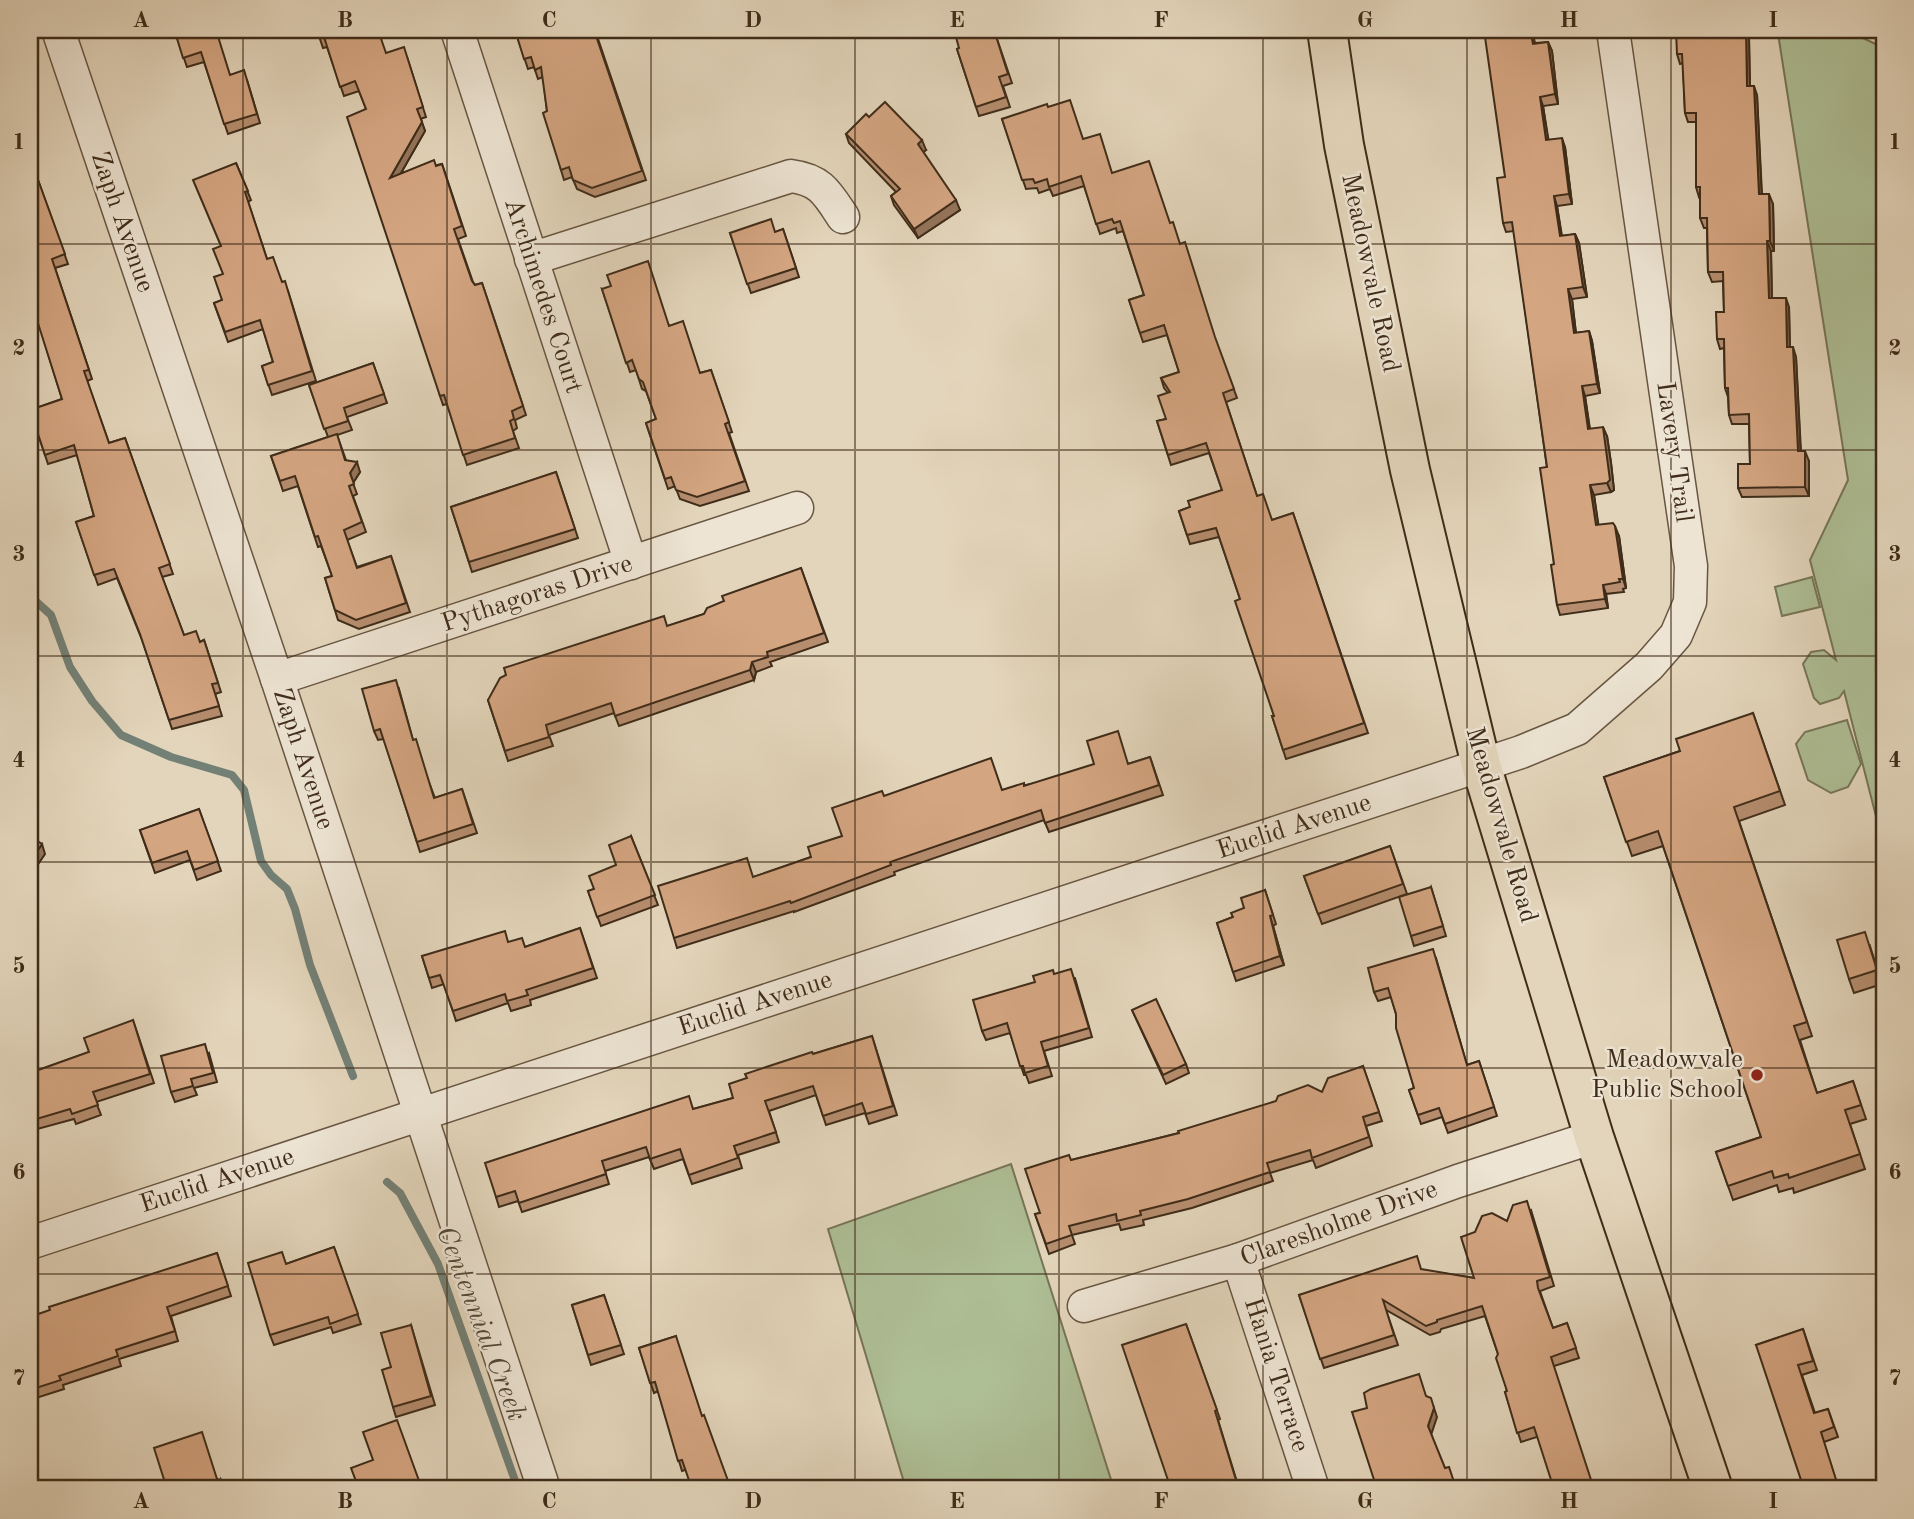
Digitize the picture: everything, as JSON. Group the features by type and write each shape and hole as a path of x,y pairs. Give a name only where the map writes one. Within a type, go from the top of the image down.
{"main road":[{"name":"Meadowvale Road","path":"1304,30 1344,145"},
{"name":"Meadowvale Road","path":"1327,30 1344,145 1410,470 1481,765 1594,1137 1713,1489"}],"street":[{"name":"Zaph Avenue","path":"58,30 277,679 544,1489"},
{"name":"Archimedes Court","path":"457,30 631,563"},
{"name":"Lavery Trail","path":"1481,765 1577,729 1649,666 1676,635 1690,602 1691,566 1612,30"},
{"path":"531,259 791,176 815,181 825,190 843,217"},
{"name":"Pythagoras Drive","path":"277,679 797,508"},
{"name":"Euclid Avenue","path":"30,1242 1481,765"},
{"name":"Claresholme Drive","path":"1084,1306 1238,1260 1446,1185 1594,1137"},
{"name":"Hania Terrace","path":"1238,1260 1313,1489"}],"green space":[{"path":"1781,30 1846,30 1884,48 1884,889 1880,880 1880,832 1844,691 1839,698 1820,704 1814,698 1803,664 1811,652 1824,650 1836,660 1810,560 1848,480 1779,40"},
{"path":"1812,577 1820,607 1782,616 1775,587"},
{"path":"1847,720 1861,764 1848,787 1831,793 1808,780 1796,744 1805,732"},
{"path":"1011,1164 1114,1489 906,1489 828,1229"}],"building":[{"path":"216,30 230,75 244,70 257,114 224,124 201,52 183,58 175,32"},
{"path":"317,30 378,30 386,53 404,47 423,107 417,109 422,122 390,178 434,160 436,166 442,164 462,226 454,229 472,281 475,285 482,283 523,406 512,411 514,419 510,421 515,438 463,455 444,395 440,396 347,117 366,109 355,81 340,87 324,37 320,38"},
{"path":"515,30 594,30 642,171 592,188 573,180 569,167 561,170 543,113 547,111 541,67 535,70 531,57 524,59"},
{"path":"954,30 994,30 1008,74 999,77 1006,97 976,107 957,49 959,48"},
{"path":"1484,30 1530,30 1533,44 1548,42 1555,94 1540,97 1546,140 1562,138 1569,194 1554,196 1560,236 1575,234 1583,287 1568,289 1574,333 1589,331 1597,384 1582,386 1588,429 1603,427 1610,480 1607,483 1590,485 1596,525 1613,523 1615,526 1623,579 1603,585 1605,599 1557,605 1540,468 1547,467 1512,222 1503,223 1497,178 1505,177"},
{"path":"1676,30 1746,30 1747,86 1754,86 1759,194 1769,194 1769,298 1786,298 1787,347 1793,347 1798,451 1805,451 1805,487 1738,488 1738,464 1750,464 1749,414 1729,415 1728,388 1725,388 1724,339 1717,339 1716,312 1724,312 1723,272 1708,272 1707,218 1700,218 1700,187 1696,187 1696,113 1685,113 1682,54 1677,54"},
{"path":"1070,100 1083,139 1100,134 1112,173 1149,161 1170,223 1173,222 1180,244 1185,242 1234,389 1223,393 1257,496 1263,494 1272,520 1293,513 1364,723 1283,750 1235,601 1240,599 1216,528 1187,535 1179,511 1190,507 1188,501 1222,490 1206,443 1168,455 1157,421 1166,419 1158,396 1170,392 1161,378 1179,372 1164,325 1140,333 1129,300 1144,295 1120,221 1114,223 1112,219 1096,224 1081,176 1049,187 1047,179 1035,183 1033,179 1022,180 1002,119 1047,104 1048,107"},
{"path":"885,102 922,140 918,144 956,200 914,229 891,196 900,189 846,134 866,114 869,117"},
{"path":"236,163 248,191 245,192 267,259 273,257 282,282 285,281 312,371 268,385 262,366 273,362 260,320 225,332 214,303 222,300 214,277 223,274 213,249 221,246 193,180"},
{"path":"33,166 65,254 52,259 89,370 84,371 109,443 125,438 170,564 159,568 184,635 196,631 200,642 204,640 218,683 212,684 219,706 169,720 140,634 114,569 94,575 76,522 94,516 74,445 45,455 30,410 62,399 30,298 30,167"},
{"path":"771,219 775,232 783,229 796,268 747,284 730,233"},
{"path":"648,261 669,326 683,321 700,373 711,370 729,422 725,424 745,481 697,497 676,490 671,477 665,479 646,423 656,419 632,360 626,363 602,289 611,286 607,275"},
{"path":"373,363 384,394 344,408 348,421 324,429 309,385"},
{"path":"337,434 345,460 357,462 350,473 354,484 349,486 362,522 344,530 357,568 391,556 406,603 356,620 335,610 325,578 332,576 318,536 315,537 295,476 280,481 271,456"},
{"path":"556,472 575,529 469,562 451,507"},
{"path":"801,568 824,633 767,652 768,657 752,662 750,670 615,716 611,703 546,725 549,737 505,751 488,700 500,678 506,675 504,668 664,616 667,626 704,614 707,608 724,601 722,596"},
{"path":"396,680 413,740 416,739 434,798 462,789 473,824 417,842 380,729 374,731 362,689"},
{"path":"1753,713 1780,791 1734,807 1807,1022 1794,1026 1817,1093 1853,1081 1861,1105 1845,1110 1860,1154 1789,1178 1788,1174 1774,1178 1772,1171 1728,1186 1716,1152 1761,1137 1658,831 1626,842 1604,777 1680,751 1676,739"},
{"path":"1118,731 1128,764 1150,757 1159,785 1045,823 1041,810 890,862 891,865 791,903 790,901 674,938 658,886 747,858 753,877 811,857 808,847 842,836 832,808 882,791 884,796 991,758 1002,790 1024,783 1024,786 1094,764 1087,741"},
{"path":"30,756 34,756 35,801 30,801"},
{"path":"199,809 218,861 194,870 187,851 152,863 140,830"},
{"path":"30,836 42,844 30,862"},
{"path":"631,836 655,895 597,917 588,891 594,889 589,876 616,865 609,845"},
{"path":"1390,846 1403,884 1318,914 1304,876"},
{"path":"1431,887 1443,926 1411,936 1399,897"},
{"path":"1265,890 1273,915 1270,916 1280,956 1233,972 1217,923 1233,917 1231,913 1244,908 1241,898"},
{"path":"580,928 593,968 526,990 528,995 507,1001 505,994 453,1011 440,975 429,978 422,956 505,931 508,942 522,938 525,947"},
{"path":"1865,932 1877,970 1849,979 1837,940"},
{"path":"1433,949 1467,1065 1479,1061 1494,1107 1445,1124 1439,1108 1418,1115 1409,1090 1414,1088 1396,1028 1396,1014 1388,988 1374,992 1368,968"},
{"path":"1071,969 1089,1028 1041,1042 1048,1066 1025,1073 1023,1066 1020,1066 1007,1023 982,1031 973,1000 1035,982 1033,976 1053,970 1054,974"},
{"path":"1156,999 1186,1064 1163,1075 1132,1010"},
{"path":"133,1020 150,1074 93,1092 98,1105 72,1114 70,1109 30,1121 30,1073 89,1052 84,1038"},
{"path":"872,1036 893,1106 866,1114 862,1103 823,1116 813,1086 765,1101 776,1132 734,1146 738,1158 689,1175 680,1149 650,1159 646,1147 602,1161 606,1174 519,1203 515,1191 496,1197 485,1163 689,1096 693,1109 733,1098 729,1084 747,1078 745,1074"},
{"path":"205,1044 213,1073 191,1079 193,1086 171,1092 161,1056"},
{"path":"1363,1066 1379,1112 1363,1117 1369,1137 1312,1158 1310,1150 1267,1163 1270,1172 1188,1199 1140,1211 1141,1215 1117,1221 1116,1214 1069,1226 1072,1235 1046,1244 1035,1214 1040,1213 1025,1169 1069,1155 1071,1160 1179,1133 1178,1131 1276,1101 1278,1096 1308,1085 1322,1092 1328,1078"},
{"path":"1527,1201 1550,1277 1537,1281 1538,1288 1553,1328 1567,1323 1576,1348 1551,1357 1594,1489 1554,1489 1534,1427 1517,1433 1496,1358 1498,1354 1482,1306 1426,1326 1383,1300 1394,1335 1320,1359 1299,1295 1417,1256 1421,1269 1474,1278 1461,1237 1475,1232 1482,1216 1492,1213 1507,1221 1513,1205"},
{"path":"334,1247 358,1314 330,1324 328,1317 270,1335 248,1263 282,1252 286,1264"},
{"path":"217,1253 228,1286 167,1307 175,1331 116,1350 118,1356 59,1376 61,1380 30,1390 30,1317 50,1310 49,1307"},
{"path":"604,1295 621,1345 588,1355 572,1305"},
{"path":"1186,1324 1217,1410 1215,1411 1235,1477 1241,1489 1171,1489 1122,1345"},
{"path":"411,1325 431,1396 393,1407 382,1370 391,1367 381,1333"},
{"path":"1803,1329 1813,1361 1798,1365 1814,1413 1828,1409 1834,1427 1821,1432 1839,1489 1804,1489 1756,1345"},
{"path":"676,1336 702,1416 704,1415 731,1489 692,1489 682,1460 678,1461 655,1382 650,1383 639,1348"},
{"path":"1419,1374 1426,1396 1431,1398 1434,1408 1428,1426 1445,1468 1449,1467 1457,1489 1377,1489 1352,1412 1367,1408 1364,1393 1371,1389"},
{"path":"397,1420 422,1489 359,1489 351,1468 373,1460 363,1432"},
{"path":"202,1432 217,1479 221,1480 220,1489 167,1489 154,1448"}],"waterway":[{"name":"Centennial Creek","path":"30,596 51,615 70,667 92,701 121,735 171,757 232,775 244,790 261,861 271,875 287,889 310,965 353,1076"},
{"name":"Centennial Creek","path":"387,1182 400,1193 438,1264 518,1489"}],"place":[{"name":"Meadowvale Public School","path":"1757,1075"}]}
